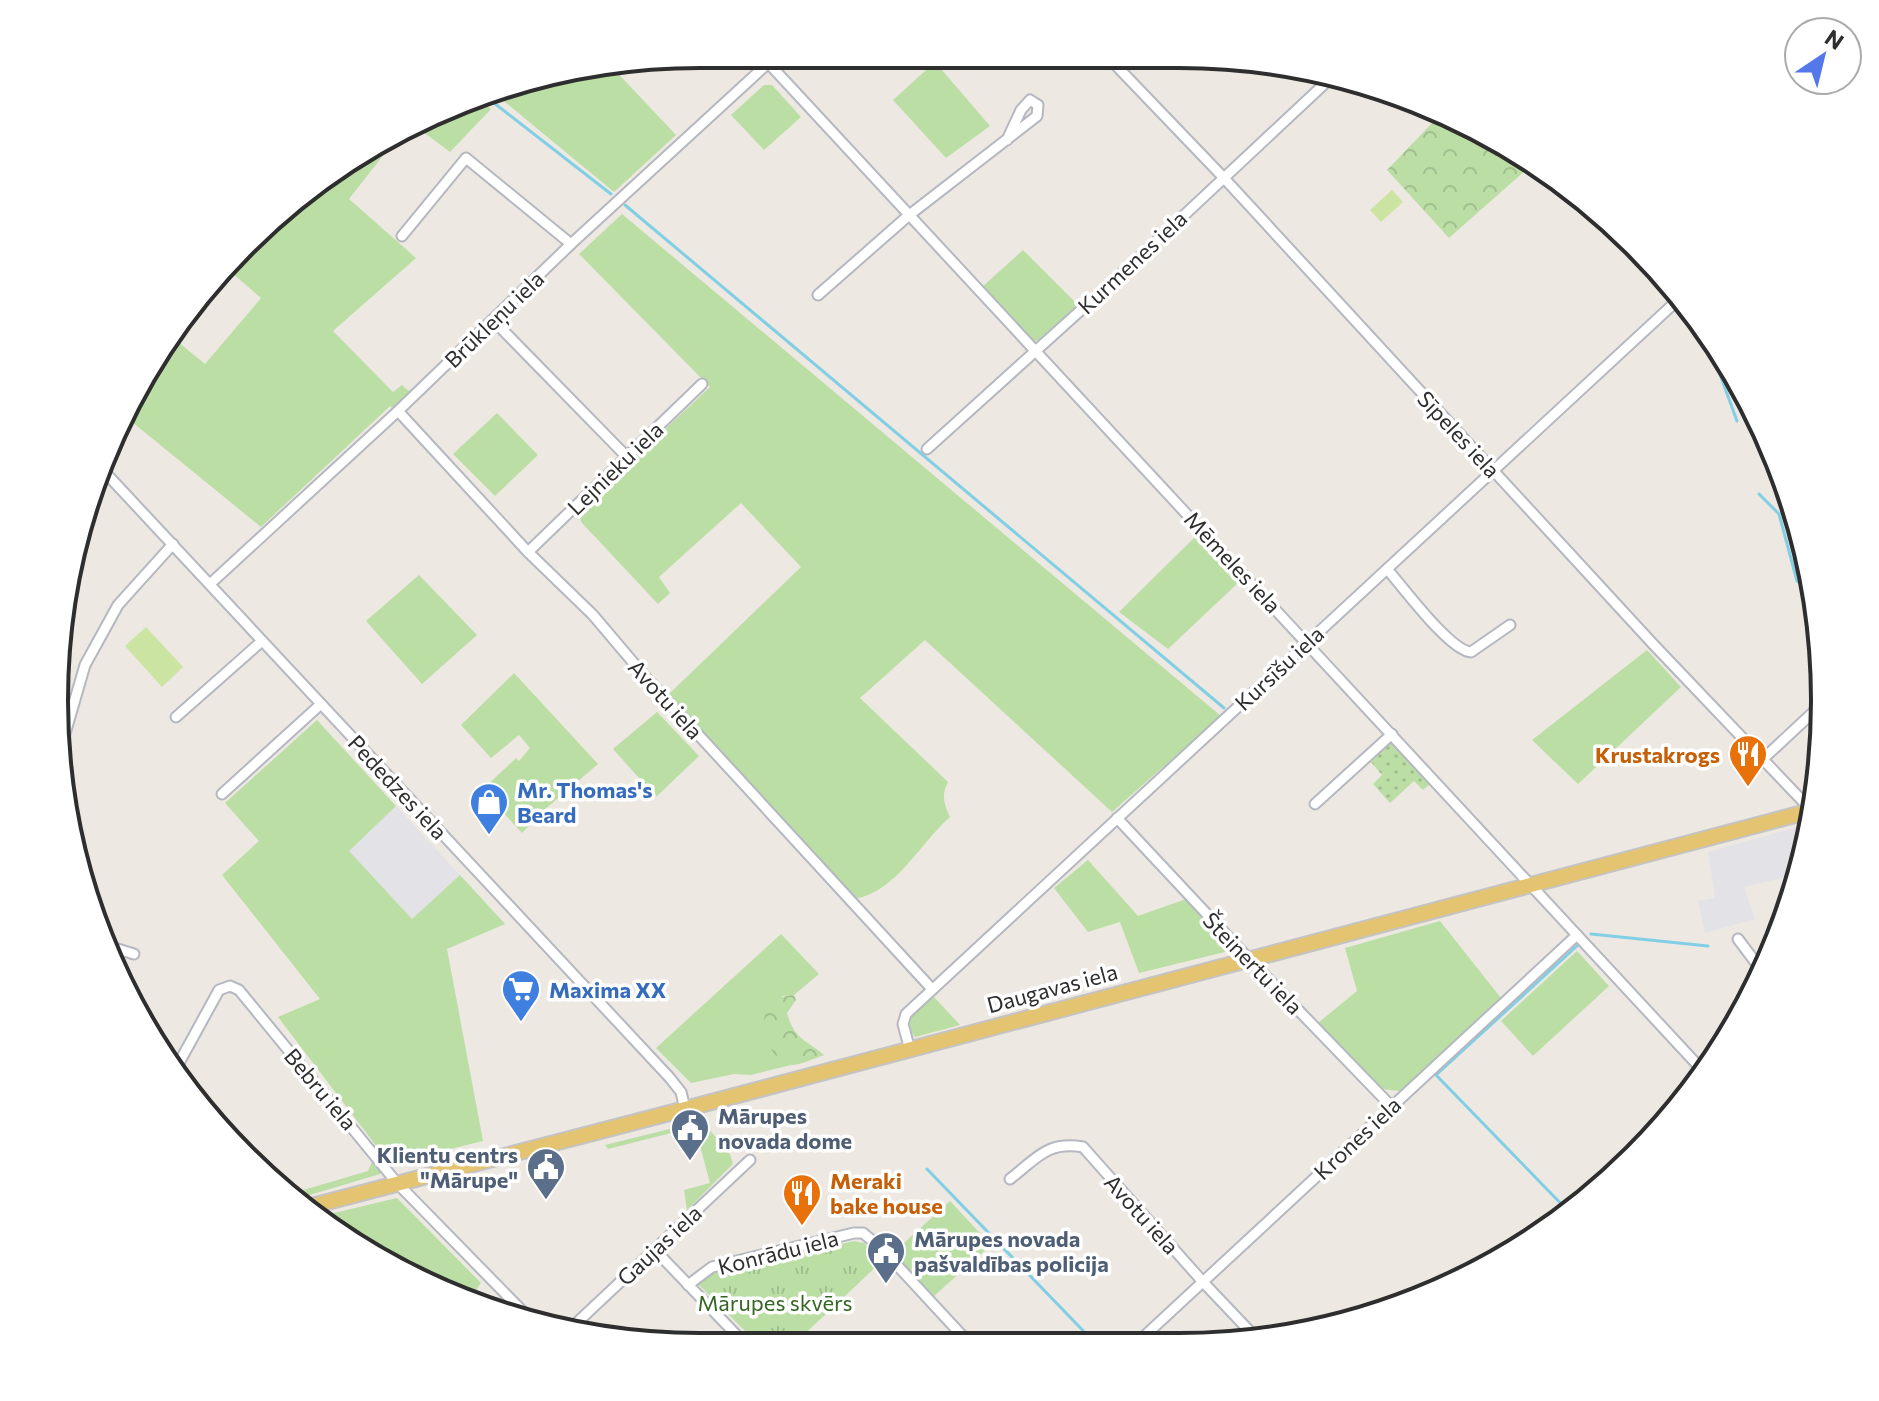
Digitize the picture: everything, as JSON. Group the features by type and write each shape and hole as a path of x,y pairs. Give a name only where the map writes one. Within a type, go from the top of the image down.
{"main road":[{"name":"Daugavas iela","path":"318,1204 1801,814"}],"street":[{"name":"Brūkleņu iela","path":"210,584 763,68"},
{"name":"Mēmeles iela","path":"773,68 1533,884 1696,1063"},
{"name":"Sīpeles iela","path":"1118,68 1803,801"},
{"name":"Kurmenes iela","path":"927,449 1132,264 1323,85"},
{"path":"818,295 908,216 1007,140"},
{"path":"402,236 466,158 571,244"},
{"name":"Kursīšu iela","path":"910,1050 903,1019 932,989 1672,305"},
{"path":"493,320 627,457"},
{"name":"Lejnieku iela","path":"528,552 702,384"},
{"name":"Avotu iela","path":"398,411 528,552 593,615 648,680 932,989"},
{"name":"Pededzes iela","path":"109,477 669,1077 681,1092 685,1109"},
{"path":"69,722 85,665 118,605 173,544"},
{"path":"1387,569 1449,639 1465,652 1471,652 1510,625"},
{"path":"176,717 262,641"},
{"path":"222,794 321,704"},
{"path":"1763,759 1811,715"},
{"path":"1315,804 1392,734"},
{"name":"Šteinertu iela","path":"1117,818 1391,1106"},
{"name":"Krones iela","path":"1148,1333 1577,935"},
{"path":"1738,939 1755,961"},
{"path":"119,949 134,954"},
{"name":"Bebru iela","path":"181,1060 219,990 230,986 239,990 397,1183 516,1305"},
{"name":"Avotu iela","path":"1010,1179 1052,1147 1065,1144 1083,1147 1248,1329"},
{"name":"Gaujas iela","path":"578,1321 750,1160"},
{"name":"Konrādu iela","path":"688,1285 712,1267 863,1233 960,1333"},
{"name":"Konrādu iela","path":"654,1249 734,1333"}],"shaded area":[{"path":"396,806 460,875 412,919 348,851"},
{"path":"1798,827 1785,877 1744,887 1755,919 1705,933 1698,901 1715,898 1708,852"}],"green space":[{"path":"928,68 940,68 990,126 946,158 893,100"},
{"path":"618,73 676,135 614,192 503,100 577,80"},
{"path":"764,85 772,85 801,117 764,150 731,115"},
{"path":"487,106 491,109 450,152 423,132"},
{"path":"1433,122 1524,171 1449,238 1387,170"},
{"path":"386,152 349,199 416,258 333,331 393,392 402,385 410,392 393,409 390,406 261,527 132,422 179,343 205,364 261,298 233,274 283,225 315,199"},
{"path":"1392,190 1403,202 1381,222 1370,210"},
{"path":"622,214 1221,716 1112,812 925,640 860,698 948,782 944,800 950,817 896,876 870,894 855,899 667,696 801,567 741,503 659,577 670,593 658,604 582,523 577,512 710,387 579,254"},
{"path":"1023,250 1078,305 1039,340 1030,342 981,288"},
{"path":"497,413 538,455 495,496 453,454"},
{"path":"1197,535 1239,582 1168,649 1119,612"},
{"path":"419,575 477,635 422,684 366,621"},
{"path":"146,627 183,667 162,687 125,646"},
{"path":"1647,650 1681,687 1578,784 1532,740"},
{"path":"514,673 598,764 522,833 482,790 516,758 519,761 530,748 519,735 491,758 461,725"},
{"path":"657,712 699,756 656,797 613,749"},
{"path":"317,720 396,806 349,851 412,919 460,875 505,924 447,949 483,1141 390,1164 278,1017 320,999 222,875 259,841 225,803"},
{"path":"1392,742 1430,784 1423,790 1414,781 1390,803 1373,784 1382,775 1371,762"},
{"path":"1088,860 1138,916 1186,899 1233,950 1139,973 1120,922 1088,932 1054,888"},
{"path":"1440,921 1501,998 1400,1091 1380,1089 1318,1023 1357,991 1345,948"},
{"path":"781,934 819,974 794,995 782,996 766,1037 783,1062 791,1065 751,1075 734,1074 691,1083 656,1048"},
{"path":"1577,951 1609,986 1533,1056 1501,1021"},
{"path":"794,995 796,1000 787,1013 793,1028 824,1055 793,1065 775,1055 765,1032 764,1019 768,1007 778,999"},
{"path":"934,997 960,1025 915,1037 910,1025 913,1013"},
{"path":"702,1121 730,1154 733,1164 687,1210 684,1190 710,1183 695,1127 608,1149 605,1145"},
{"path":"372,1162 381,1171 380,1174 307,1196 301,1191 368,1171"},
{"path":"397,1198 481,1283 475,1291 421,1268 331,1214"},
{"path":"950,1201 991,1245 934,1296 893,1253"},
{"name":"Mārupes skvērs","path":"854,1241 864,1243 881,1262 806,1333 747,1333 698,1284 703,1275"}],"waterway":[{"path":"494,103 611,194"},
{"path":"625,205 1224,708"},
{"path":"1720,374 1737,421"},
{"path":"1759,494 1779,514 1800,583"},
{"path":"1591,934 1708,946"},
{"path":"1561,1204 1436,1075 1578,945"},
{"path":"927,1169 1085,1333"}],"place":[{"name":"Krustakrogs","path":"1748,788"},
{"name":"Mr. Thomas's Beard","path":"489,836"},
{"name":"Maxima XX","path":"521,1023"},
{"name":"Mārupes novada dome","path":"690,1162"},
{"name":"Klientu centrs \"Mārupe\"","path":"546,1201"},
{"name":"Meraki bake house","path":"802,1227"},
{"name":"Mārupes novada pašvaldības policija","path":"886,1285"}]}
